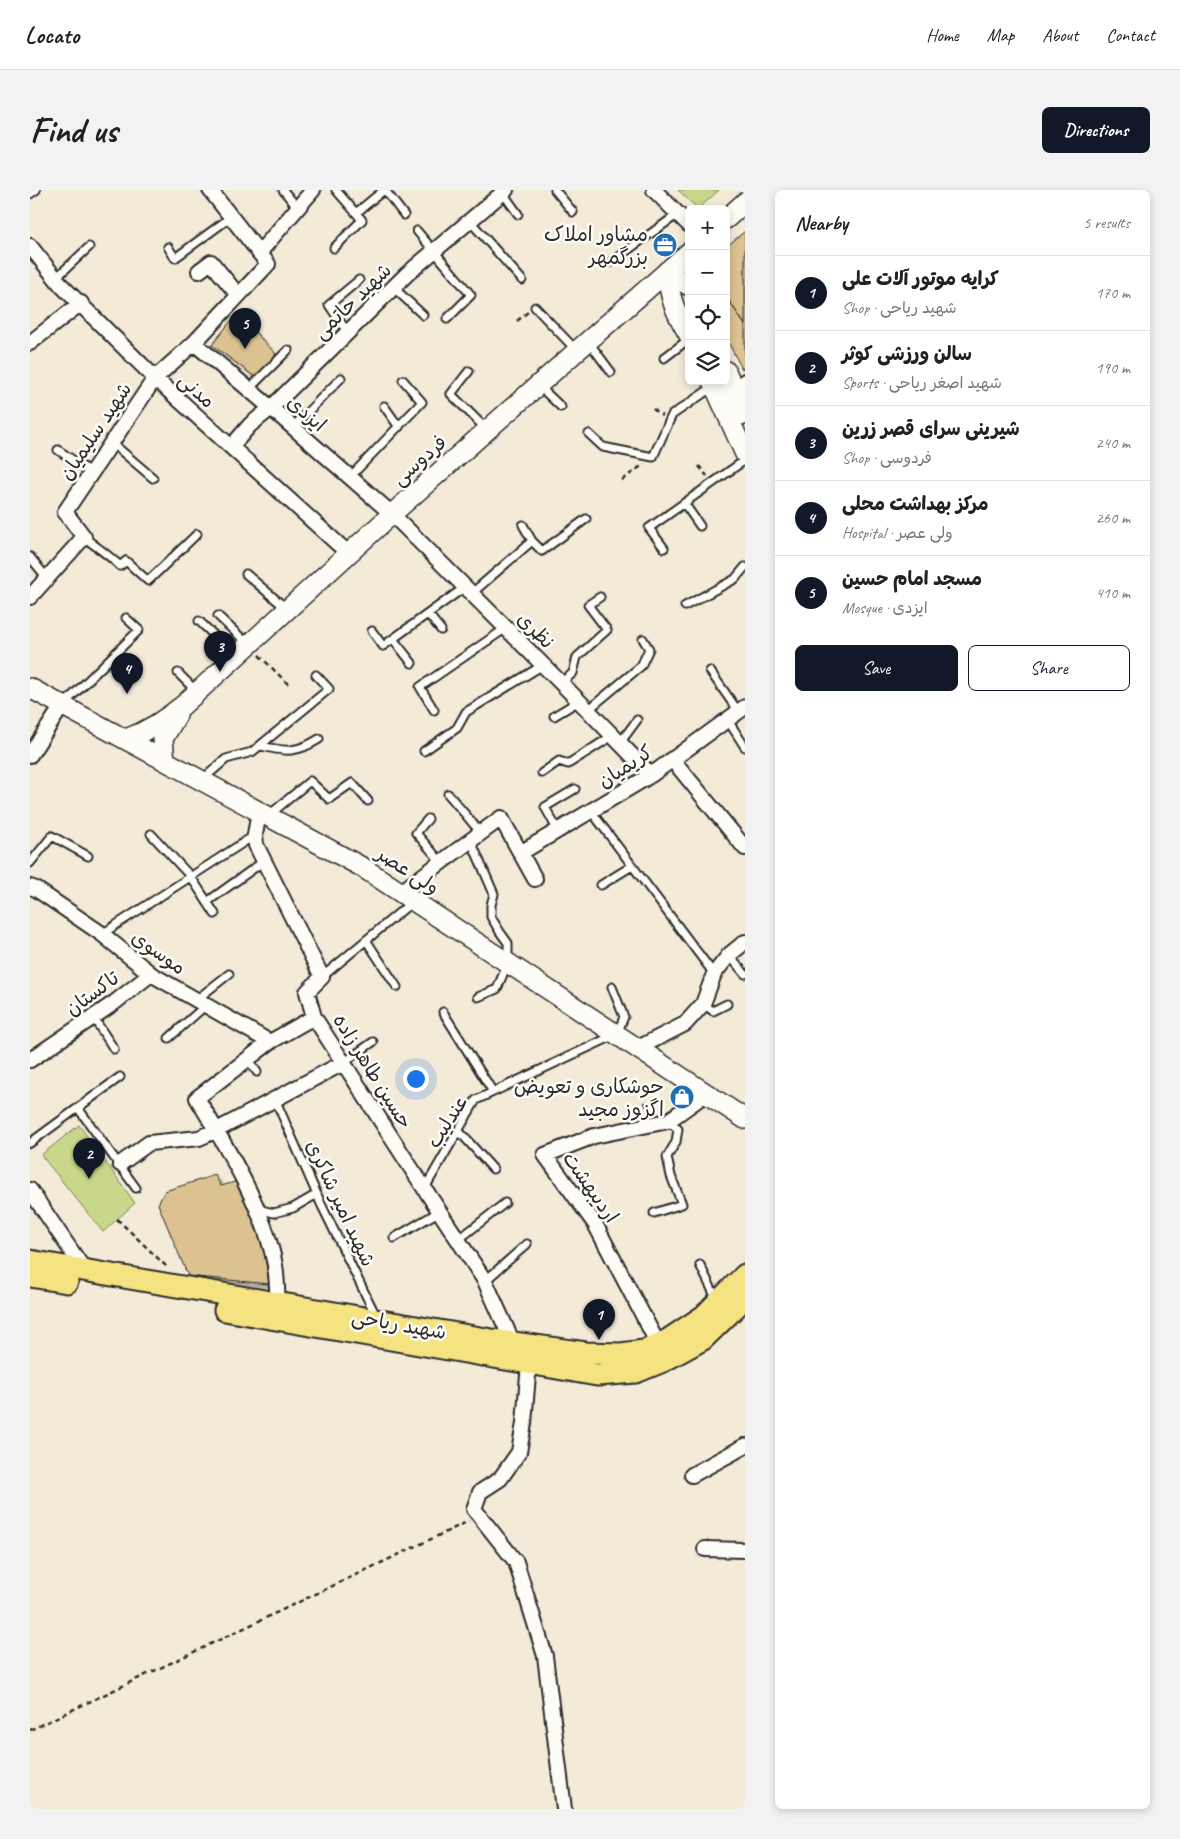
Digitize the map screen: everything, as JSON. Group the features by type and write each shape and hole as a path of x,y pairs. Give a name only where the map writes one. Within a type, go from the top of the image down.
{"main road":[{"name":"شهید ریاحی","path":"30,1261 513,1343 586,1353 621,1354 644,1351 668,1340 704,1316 745,1275"},
{"name":"شهید ریاحی","path":"30,1276 597,1375 636,1372 663,1361 703,1339 745,1298"}],"street":[{"path":"210,190 264,258"},
{"path":"154,378 194,343 238,295 297,207 312,190"},
{"path":"654,190 685,221"},
{"name":"شهید حاتمی","path":"231,447 250,426 271,408 394,288 504,192"},
{"path":"730,215 745,202"},
{"name":"مدنی","path":"30,246 56,278 154,378 348,554"},
{"name":"فردوسی","path":"126,740 160,724 182,706 392,514 685,255"},
{"path":"198,271 211,262 238,295"},
{"path":"667,271 685,283"},
{"path":"667,271 670,296 685,328"},
{"path":"30,343 81,303"},
{"name":"ایزدی","path":"194,343 392,514"},
{"path":"730,375 740,386 745,415"},
{"name":"شهید سلیمیان","path":"84,537 65,512 154,378"},
{"path":"713,385 745,454"},
{"name":"نظری","path":"392,514 584,705 651,775"},
{"path":"30,597 84,537"},
{"name":"ولی عصر","path":"30,688 362,867 745,1119"},
{"path":"30,756 62,706"},
{"name":"فردوسی","path":"166,761 162,739 182,706"},
{"name":"کریمیان","path":"522,852 651,775 737,712"},
{"path":"672,759 745,848"},
{"path":"263,814 255,835 256,845 322,977"},
{"path":"407,896 441,862 501,818 536,879"},
{"name":"موسوی","path":"30,887 36,889 102,934 151,974 270,1042"},
{"path":"638,1048 685,1024 703,1004 714,974 729,955 745,942"},
{"name":"تاکستان","path":"30,1060 151,974"},
{"name":"حسین طاهر زاده","path":"322,977 307,992 314,1017 412,1172 425,1188 485,1281 513,1343"},
{"path":"278,1304 275,1265 263,1222 227,1148 197,1098 270,1042 314,1017"},
{"path":"120,1164 149,1143 199,1138 343,1063"},
{"name":"اردیبهشت","path":"658,1344 595,1224 545,1155 594,1136 668,1121 707,1093"},
{"path":"30,1190 85,1271"},
{"path":"529,1363 524,1423 519,1452 500,1479 480,1492 474,1509 516,1562 545,1656 564,1809"},
{"path":"692,1476 745,1446"},
{"path":"705,1549 745,1550"}],"lane":[{"path":"30,194 36,190"},
{"path":"283,190 297,207"},
{"path":"334,248 362,220 336,190"},
{"path":"356,213 384,190 404,215"},
{"path":"555,190 573,212"},
{"path":"504,192 518,214"},
{"path":"610,262 678,214"},
{"path":"168,247 175,258 231,217"},
{"path":"470,221 522,280"},
{"path":"417,231 472,295 447,319"},
{"path":"56,278 89,247"},
{"path":"348,333 329,305 359,280"},
{"path":"394,288 423,315"},
{"path":"535,307 610,372"},
{"path":"664,358 688,340"},
{"path":"249,390 288,350"},
{"path":"469,371 451,394 487,430"},
{"path":"293,427 341,378"},
{"path":"350,477 422,402 403,380"},
{"path":"538,385 560,407"},
{"path":"589,434 603,447 653,457 672,415 712,385"},
{"path":"384,406 398,427"},
{"path":"112,443 153,478"},
{"path":"58,450 92,473"},
{"path":"664,548 649,528 745,460"},
{"path":"684,503 700,526"},
{"path":"522,525 532,541 542,551 586,518"},
{"path":"84,537 111,556 120,566 126,561 148,581 197,534"},
{"path":"372,631 383,646 428,614 468,590 532,541"},
{"path":"30,558 47,578"},
{"path":"685,606 735,579 745,567"},
{"path":"246,574 287,610"},
{"path":"561,683 573,673 577,658 607,630 588,605 600,597"},
{"path":"428,614 441,630"},
{"path":"218,616 243,651"},
{"path":"62,706 139,630 126,618"},
{"path":"198,621 243,651"},
{"path":"434,710 420,688 506,628"},
{"path":"393,639 412,663"},
{"path":"554,716 584,705 641,666 649,649 643,639"},
{"path":"424,751 456,728 466,712 543,665"},
{"path":"710,671 737,712 745,747"},
{"path":"178,672 197,692"},
{"path":"202,780 226,759 252,752 261,746 329,689 316,675"},
{"path":"542,773 559,761 568,764 616,739 637,720"},
{"path":"261,746 296,751 320,739"},
{"path":"263,814 310,781 329,800 352,783 368,802"},
{"path":"558,830 545,807 576,789"},
{"path":"448,794 476,837 494,894 491,905 492,917 508,943 508,962 497,989 478,996"},
{"path":"591,811 714,974"},
{"path":"428,819 416,833 441,862"},
{"path":"151,834 191,877 215,914"},
{"path":"102,934 255,835"},
{"path":"30,863 52,836 88,856"},
{"path":"207,902 264,861"},
{"path":"601,885 632,866"},
{"path":"322,977 366,940 407,896"},
{"path":"366,940 397,987"},
{"path":"729,955 745,974"},
{"path":"169,1038 229,974"},
{"path":"612,987 624,1017 617,1034"},
{"path":"703,1004 713,1011 727,1004"},
{"path":"443,1012 493,1092"},
{"path":"93,1017 114,1049"},
{"name":"عندلیب","path":"425,1188 476,1100 617,1034"},
{"path":"343,1063 373,1042"},
{"path":"248,1059 257,1072"},
{"path":"30,1143 120,1077"},
{"name":"شهید امیر شاکری","path":"275,1099 317,1194 379,1321"},
{"path":"78,1108 136,1188"},
{"path":"654,1214 682,1204 670,1176 667,1157 676,1142 678,1129 668,1121"},
{"path":"458,1130 493,1169"},
{"path":"256,1209 274,1213 293,1208 317,1194"},
{"path":"458,1240 505,1203"},
{"path":"394,1238 440,1211"},
{"path":"485,1281 527,1244"},
{"path":"700,1265 718,1303"}],"path":[{"path":"517,321 535,307"},
{"path":"622,480 653,457"},
{"path":"699,466 713,482"},
{"path":"243,651 290,686"},
{"path":"117,1219 170,1270"},
{"path":"30,1730 479,1516"}],"green space":[{"path":"678,190 719,190 702,205 694,205"},
{"path":"79,1125 135,1203 103,1232 41,1155"}],"building":[{"path":"745,231 745,325 730,302 730,244"},
{"path":"730,302 745,325 745,366 742,369 730,346"},
{"path":"237,313 276,354 255,377 212,345"},
{"path":"215,1175 221,1186 238,1181 261,1229 269,1284 188,1276 158,1204 165,1191"}],"place":[{"name":"مشاور املاک بزرگمهر","path":"665,245"},
{"name":"مسجد امام حسین","path":"245,349"},
{"name":"شیرینی سرای قصر زرین","path":"220,672"},
{"name":"مرکز بهداشت محلی","path":"127,694"},
{"name":"جوشکاری و تعویض اگزوز مجید","path":"682,1097"},
{"name":"سالن ورزشی کوثر","path":"89,1179"},
{"name":"کرایه موتور آلات علی","path":"599,1340"}]}
